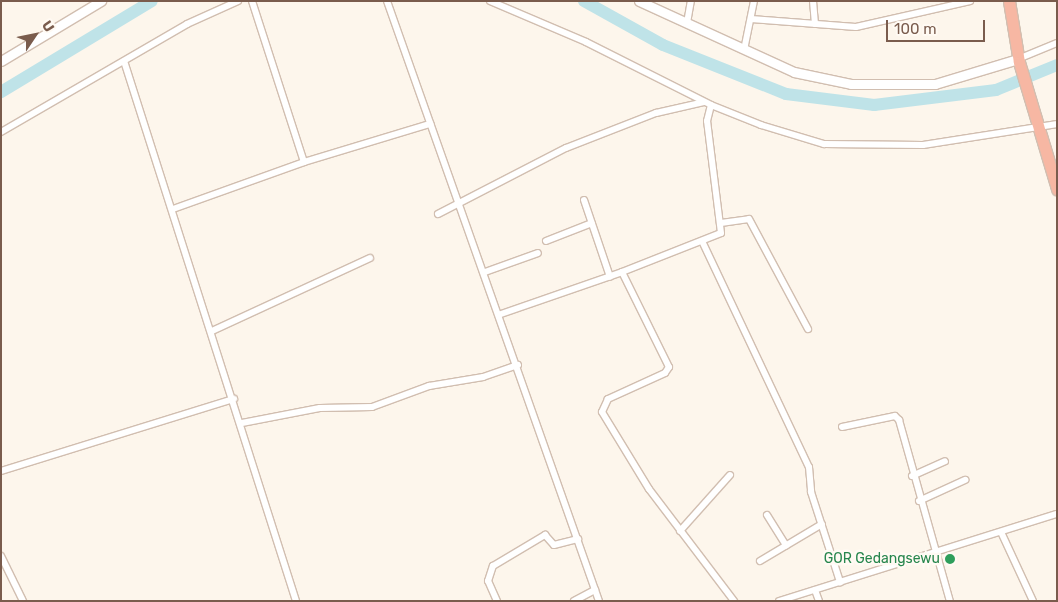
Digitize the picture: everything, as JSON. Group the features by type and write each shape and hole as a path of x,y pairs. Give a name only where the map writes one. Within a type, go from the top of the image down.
{"highway":[{"path":"1010,1 1018,60 1036,127 1057,190"}],"street":[{"path":"1,61 101,1"},
{"path":"1,132 187,24 238,1"},
{"path":"252,1 304,162"},
{"path":"387,1 430,124 501,314 599,601"},
{"path":"490,1 586,42 708,103 761,125 842,147 934,144 1057,124"},
{"path":"639,1 802,75 878,86 950,81 1018,60 1057,43"},
{"path":"687,23 691,1"},
{"path":"744,50 754,1"},
{"path":"813,1 816,24"},
{"path":"751,19 856,27 970,1"},
{"path":"124,61 242,423 296,601"},
{"path":"438,214 605,131 656,113 708,103"},
{"path":"501,314 622,272 720,234 721,223 706,121 708,103"},
{"path":"173,209 304,162 430,124"},
{"path":"584,200 610,276"},
{"path":"721,223 749,219 808,329"},
{"path":"546,242 592,223"},
{"path":"702,241 809,467 811,492 840,582"},
{"path":"485,272 538,253"},
{"path":"212,330 370,258"},
{"path":"622,272 669,367 665,373 608,399 602,412 637,471 734,601"},
{"path":"242,423 320,408 372,407 429,386 483,377 518,365"},
{"path":"1,471 234,399"},
{"path":"842,427 896,417 919,501 937,553 950,601"},
{"path":"912,476 945,461"},
{"path":"680,531 730,475"},
{"path":"919,501 965,480"},
{"path":"779,601 1057,514"},
{"path":"767,515 786,546"},
{"path":"760,561 822,524"},
{"path":"1001,532 1033,601"},
{"path":"497,601 488,581 492,566 545,535 554,545 578,539"},
{"path":"1,556 23,601"},
{"path":"574,601 595,590"},
{"path":"815,590 819,601"}],"waterway":[{"path":"1,92 152,1"},
{"path":"584,1 663,45 786,94 874,105 996,90 1057,65"}],"place":[{"name":"GOR Gedangsewu","path":"950,559"}]}
